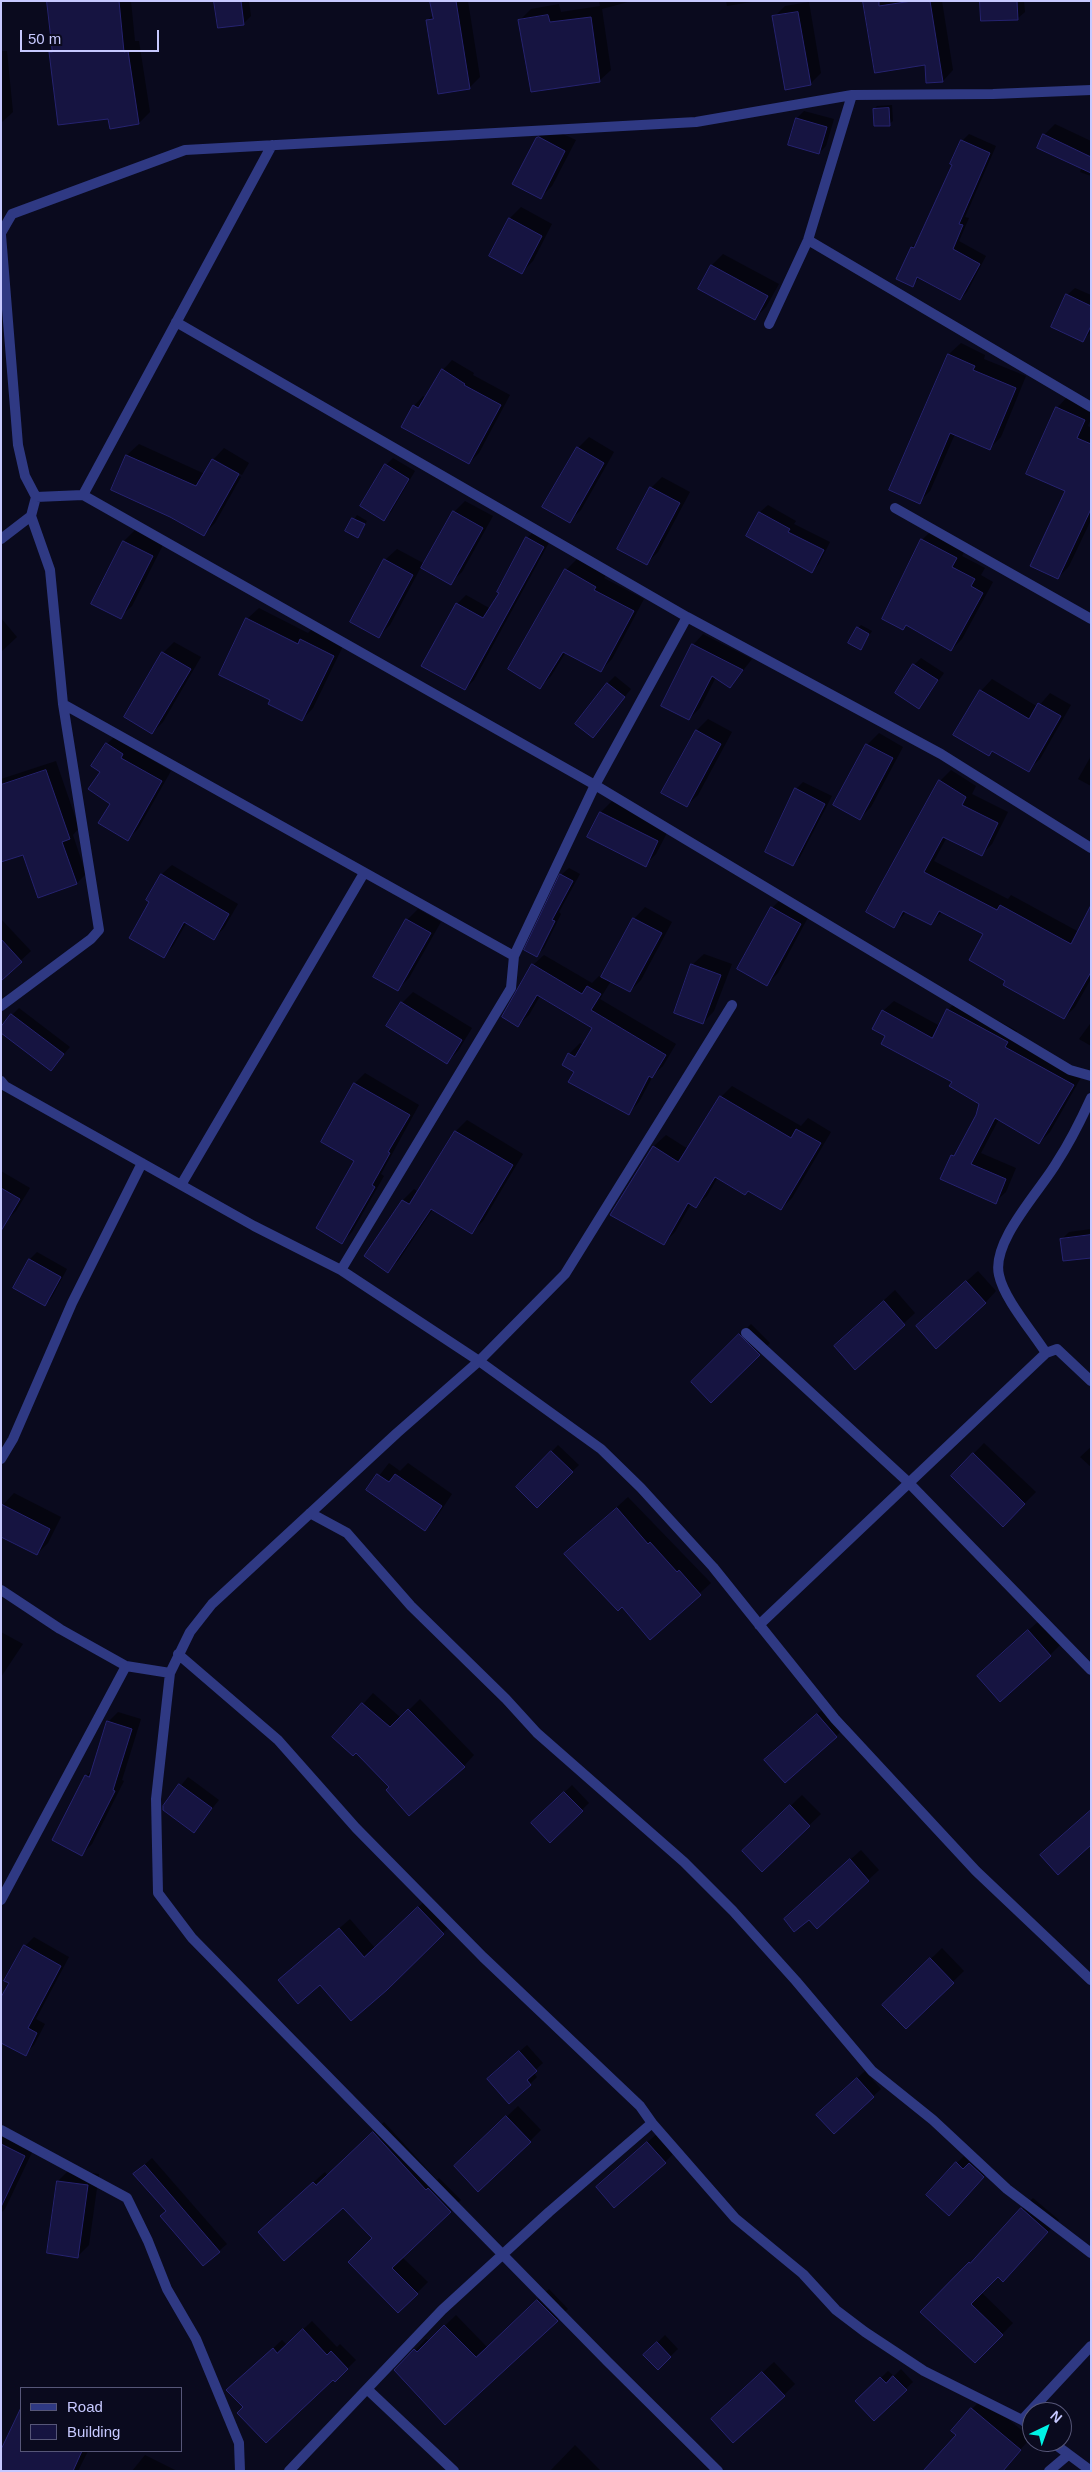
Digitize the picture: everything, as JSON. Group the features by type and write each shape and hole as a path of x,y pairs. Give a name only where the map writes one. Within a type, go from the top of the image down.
{"street":[{"path":"1,1006 91,939 99,930 63,704 50,570 31,516 36,497 25,476 18,445 1,234 12,214 185,150 696,122 852,94 993,94 1091,90"},
{"path":"769,324 808,240 852,94"},
{"path":"83,495 272,145"},
{"path":"808,240 1091,407"},
{"path":"176,322 687,616 941,754 1091,848"},
{"path":"36,497 83,495 595,786 1070,1070 1091,1076"},
{"path":"895,508 1091,619"},
{"path":"1,539 31,516"},
{"path":"341,1270 511,988 514,956 595,786 687,616"},
{"path":"63,704 514,956"},
{"path":"181,1185 364,872"},
{"path":"718,2471 192,1938 158,1893 156,1798 170,1673 190,1632 212,1604 479,1360 565,1274 732,1005"},
{"path":"3,1085 181,1185 341,1270 479,1360 601,1449 641,1488 713,1567 835,1719 969,1864 1091,1980"},
{"path":"1046,1353 1008,1295 999,1276 997,1263 1014,1223 1056,1165 1091,1098"},
{"path":"1,1459 12,1439 72,1302 142,1163"},
{"path":"746,1333 908,1482 1091,1670"},
{"path":"759,1625 1046,1353 1057,1349 1091,1381"},
{"path":"310,1513 347,1533 411,1606 506,1699 537,1733 684,1862 733,1912 796,1982 872,2072 933,2120 1007,2189 1091,2253"},
{"path":"1,1590 60,1629 126,1666 170,1673"},
{"path":"178,1654 278,1740 356,1828 483,1957 640,2106 652,2123 735,2218 803,2274 836,2310 864,2332 924,2371 1022,2420"},
{"path":"1,1900 126,1666"},
{"path":"289,2471 442,2310 502,2254 652,2123"},
{"path":"1,2130 127,2198 168,2289 196,2339 239,2443 240,2471"},
{"path":"1039,2402 1091,2346"},
{"path":"367,2390 454,2471"},
{"path":"1065,2452 1091,2471"},
{"path":"1049,2471 1068,2454"}],"building":[{"path":"47,1 119,1 124,52 128,51 139,124 110,129 108,119 58,125 49,52 52,52"},
{"path":"214,1 241,1 244,25 218,28"},
{"path":"430,1 456,1 470,89 438,94 426,20 433,19"},
{"path":"863,1 879,1 879,6 912,1 930,1 943,82 926,83 925,65 875,73"},
{"path":"980,1 1017,1 1018,20 981,21"},
{"path":"798,12 811,85 785,90 772,16"},
{"path":"548,15 550,22 591,17 600,82 531,92 518,20"},
{"path":"889,108 890,126 874,126 873,109"},
{"path":"796,118 827,127 819,154 788,145"},
{"path":"1043,134 1091,157 1091,173 1037,148"},
{"path":"539,137 565,151 541,199 512,184 536,138"},
{"path":"961,140 990,153 959,224 963,225 953,249 980,264 960,300 917,277 913,287 896,279 911,247 914,248 952,165 950,164"},
{"path":"509,218 542,236 522,274 489,256"},
{"path":"711,265 768,296 755,320 698,289"},
{"path":"1066,294 1091,306 1091,326 1083,342 1051,327"},
{"path":"948,354 975,366 973,370 1016,388 990,450 950,433 920,504 889,490"},
{"path":"442,369 464,385 501,405 469,464 401,427 413,405 418,408"},
{"path":"1056,407 1085,420 1077,438 1091,444 1091,509 1058,579 1030,566 1065,491 1026,474"},
{"path":"577,447 604,463 570,523 542,507"},
{"path":"126,455 196,486 212,459 239,474 204,536 170,517 111,490"},
{"path":"385,464 409,479 384,521 360,506"},
{"path":"650,487 680,503 647,565 617,549"},
{"path":"453,511 483,528 451,585 421,568"},
{"path":"759,512 790,529 788,532 824,550 812,573 746,536"},
{"path":"352,518 365,524 358,538 345,531"},
{"path":"526,537 544,547 465,690 421,666 456,603 483,618 499,593 497,592"},
{"path":"921,539 957,558 952,567 975,579 971,586 983,593 951,651 906,625 903,630 882,619"},
{"path":"123,541 153,556 121,619 91,604"},
{"path":"384,559 413,575 379,638 350,622"},
{"path":"565,569 596,587 594,590 634,611 601,672 563,652 540,689 508,669"},
{"path":"246,618 298,644 300,639 334,656 302,721 268,704 270,700 219,675"},
{"path":"857,627 869,634 861,650 848,643"},
{"path":"692,644 743,670 730,688 712,676 689,720 661,706"},
{"path":"162,652 191,669 152,734 124,717"},
{"path":"913,664 938,680 919,709 895,693"},
{"path":"607,683 625,697 593,738 575,724"},
{"path":"980,690 1029,719 1038,703 1061,716 1029,772 992,751 989,756 953,735"},
{"path":"696,730 721,744 687,807 661,793"},
{"path":"106,743 123,754 121,758 162,781 128,841 98,823 110,804 88,789 100,772 91,766"},
{"path":"866,744 893,758 860,820 833,805"},
{"path":"46,770 70,839 62,842 77,884 38,898 23,855 1,862 1,785"},
{"path":"939,780 966,797 962,805 998,823 982,856 943,837 924,872 997,910 1000,905 1071,944 1091,905 1091,972 1064,1019 1003,985 1005,981 969,960 983,934 939,911 931,925 903,911 894,928 866,912"},
{"path":"795,788 825,804 793,866 765,852"},
{"path":"600,812 658,841 646,867 587,837"},
{"path":"161,874 229,914 214,940 184,922 164,958 129,938 149,902 146,900"},
{"path":"560,874 573,881 552,920 555,921 537,957 524,950"},
{"path":"771,907 801,924 767,986 737,969"},
{"path":"633,918 662,933 630,992 601,977"},
{"path":"406,919 431,933 398,991 373,977"},
{"path":"1,939 22,962 1,981"},
{"path":"532,964 582,994 587,986 601,994 591,1010 666,1055 652,1078 649,1076 629,1115 568,1082 574,1072 562,1065 568,1053 575,1057 592,1028 537,995 518,1027 502,1017"},
{"path":"691,964 721,975 703,1024 674,1013"},
{"path":"401,1002 462,1040 447,1064 386,1026"},
{"path":"947,1009 1008,1042 1005,1047 1074,1085 1039,1144 995,1118 971,1164 1006,1179 996,1204 940,1179 951,1155 954,1156 976,1115 979,1104 949,1086 952,1082 881,1044 885,1036 872,1029 882,1010 932,1038"},
{"path":"11,1014 64,1054 51,1071 1,1033 1,1027"},
{"path":"354,1083 410,1115 388,1152 390,1153 372,1185 375,1187 342,1244 316,1228 354,1161 321,1142"},
{"path":"720,1096 791,1138 796,1129 821,1143 781,1210 748,1191 745,1195 715,1177 696,1208 688,1203 664,1245 610,1215 653,1146 678,1162"},
{"path":"455,1131 513,1165 472,1234 431,1209 388,1273 364,1256 402,1200 409,1204"},
{"path":"1,1188 20,1199 1,1231"},
{"path":"1091,1235 1091,1258 1063,1261 1060,1239"},
{"path":"29,1259 61,1277 45,1306 13,1288"},
{"path":"966,1281 986,1303 936,1349 916,1326"},
{"path":"884,1301 905,1325 855,1370 834,1346"},
{"path":"739,1334 760,1355 711,1403 691,1382"},
{"path":"551,1451 573,1472 537,1508 516,1487"},
{"path":"973,1453 1025,1504 1003,1527 951,1476"},
{"path":"377,1474 389,1482 395,1474 442,1506 425,1531 366,1490"},
{"path":"1,1504 50,1529 37,1555 1,1537"},
{"path":"617,1508 648,1544 650,1542 701,1595 650,1640 622,1607 618,1611 564,1554"},
{"path":"1028,1630 1051,1656 1000,1702 977,1676"},
{"path":"362,1703 390,1727 408,1709 465,1767 409,1816 386,1790 389,1787 356,1753 353,1756 332,1737"},
{"path":"817,1714 837,1737 785,1783 764,1760"},
{"path":"107,1721 132,1729 113,1790 115,1791 82,1856 52,1840 85,1775 89,1777"},
{"path":"179,1784 212,1808 194,1833 163,1810 163,1806"},
{"path":"564,1792 583,1811 550,1843 531,1823"},
{"path":"790,1805 810,1826 762,1872 742,1851"},
{"path":"1091,1810 1091,1845 1058,1875 1040,1855"},
{"path":"850,1859 869,1881 817,1929 809,1920 794,1932 784,1919"},
{"path":"418,1907 444,1934 387,1990 351,2021 320,1985 298,2004 278,1980 339,1928 364,1957"},
{"path":"24,1945 61,1966 28,2028 37,2033 26,2056 1,2043 1,1997 9,1983 4,1981"},
{"path":"930,1958 954,1983 906,2029 882,2005"},
{"path":"519,2051 537,2071 527,2080 531,2085 509,2104 487,2079"},
{"path":"857,2078 874,2097 834,2134 816,2115"},
{"path":"506,2116 531,2142 478,2192 454,2166"},
{"path":"373,2132 426,2190 428,2188 451,2212 392,2268 418,2294 398,2313 348,2262 372,2238 343,2208 284,2261 258,2232 313,2182 316,2185"},
{"path":"647,2142 666,2163 614,2208 596,2187"},
{"path":"1,2144 25,2156 1,2207"},
{"path":"956,2162 963,2169 969,2163 984,2177 949,2216 926,2195"},
{"path":"145,2165 220,2252 203,2266 160,2216 166,2211 133,2174"},
{"path":"57,2181 88,2185 78,2258 47,2253"},
{"path":"1021,2208 1048,2232 1003,2282 998,2277 971,2304 1003,2335 975,2363 920,2312 970,2263"},
{"path":"537,2300 558,2321 445,2425 394,2370 414,2349 417,2352 444,2325 476,2357"},
{"path":"303,2329 327,2355 331,2351 348,2369 335,2382 333,2380 266,2443 237,2413 243,2407 226,2390 273,2348 277,2353"},
{"path":"657,2342 671,2357 658,2370 643,2355"},
{"path":"762,2372 785,2396 733,2443 711,2419"},
{"path":"893,2376 907,2390 874,2421 855,2401 880,2377 886,2383"},
{"path":"971,2408 1021,2450 1003,2471 923,2471 956,2435 951,2431"},
{"path":"20,2410 20,2452 82,2452 73,2471 1,2471 1,2450"}]}
